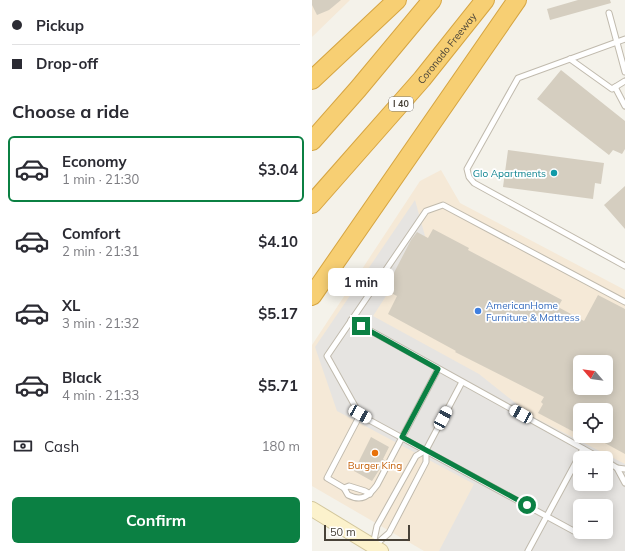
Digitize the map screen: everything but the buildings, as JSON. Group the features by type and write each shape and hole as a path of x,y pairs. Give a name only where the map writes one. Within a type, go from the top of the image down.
{"highway":[{"path":"312,80 396,0"},
{"path":"312,141 358,89 432,0"},
{"name":"Coronado Freeway","path":"312,204 422,79 485,0"},
{"path":"312,296 517,0"}],"main road":[{"path":"312,510 374,549"}],"lane":[{"path":"609,13 625,72"},
{"path":"625,39 518,78 467,169 468,177 474,183 625,266"},
{"path":"570,59 612,89 625,81"},
{"path":"615,87 625,106"},
{"path":"573,531 360,414 327,356 426,211 443,205 625,302"},
{"path":"351,320 587,451"},
{"path":"360,414 326,478 344,488 348,496 353,498 361,498 370,494 382,475 438,369"},
{"path":"374,549 389,533 426,462 426,450 462,382"},
{"path":"528,551 583,449"},
{"path":"374,549 378,526 416,456 426,450"},
{"path":"613,466 625,469"},
{"path":"617,468 625,483"},
{"path":"344,488 349,486 370,494"}],"shaded area":[{"path":"312,0 350,0 312,37"},
{"path":"441,170 460,203 625,290 625,551 424,551 312,486 312,345 420,181"},
{"path":"415,200 425,236 373,316 479,374 533,417 573,437 573,443 584,443 600,451 573,451 573,491 613,491 613,458 625,464 625,551 439,551 474,484 337,411 315,347"}],"place":[{"name":"Glo Apartments","path":"554,173"},
{"name":"AmericanHome Furniture & Mattress","path":"478,311"},
{"name":"Burger King","path":"375,453"}],"route":[{"path":"361,326 438,369 402,437 527,505"}]}
